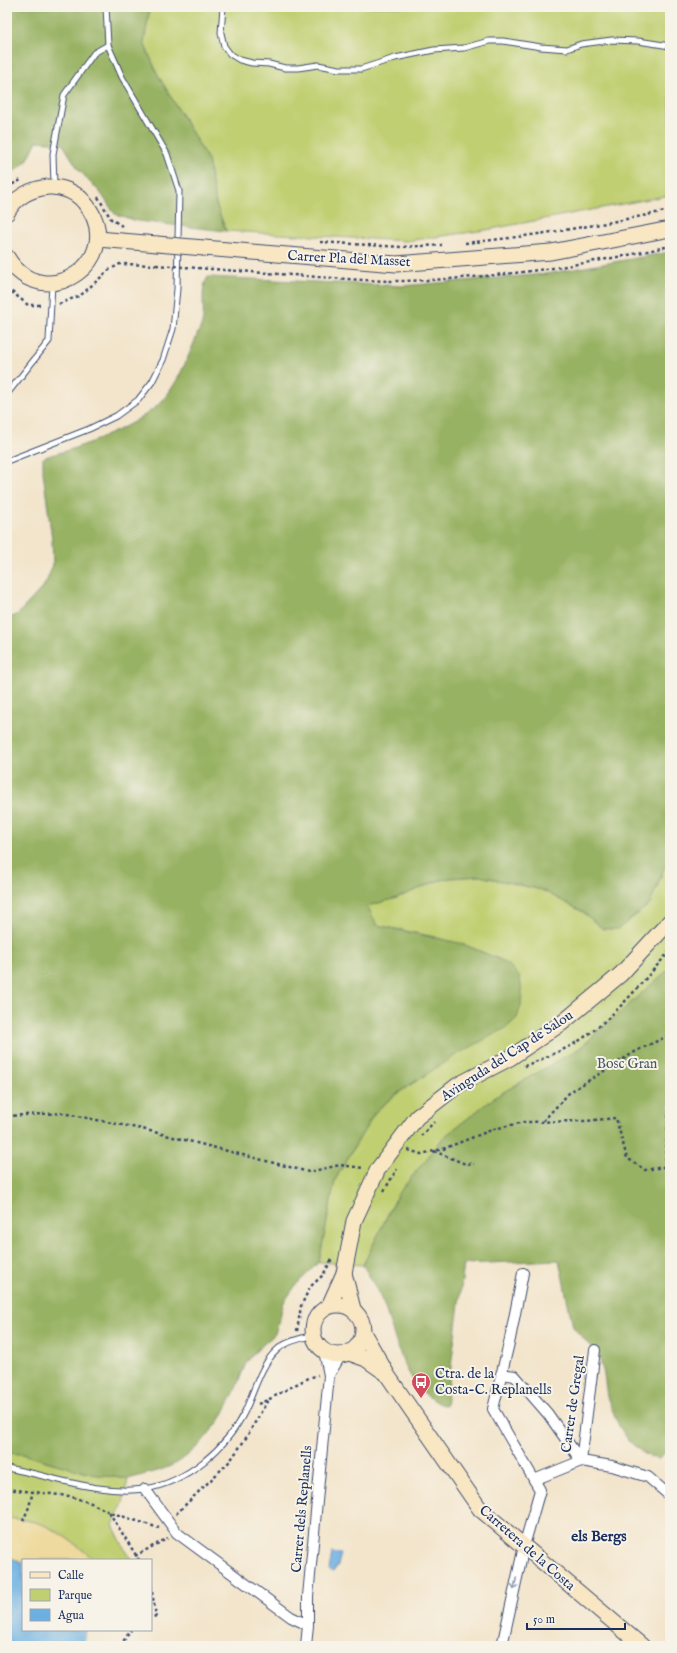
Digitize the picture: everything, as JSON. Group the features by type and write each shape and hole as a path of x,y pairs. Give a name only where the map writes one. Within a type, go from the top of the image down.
{"street":[{"path":"7,213 10,207 22,195 37,188 54,187 68,190 81,198 91,210 96,224 98,239 95,252 88,264 78,274 66,280 52,283 37,282 24,276 12,266 7,257"},
{"name":"Carrer Pla del Masset","path":"98,239 396,264 551,252 670,229"},
{"name":"Avinguda del Cap de Salou","path":"329,1306 344,1273 354,1221 378,1169 417,1117 458,1085 510,1058 562,1024 621,974 670,921"},
{"name":"Avinguda del Cap de Salou","path":"344,1273 353,1309"},
{"path":"502,1646 524,1546 540,1490 493,1409 523,1273"},
{"path":"341,1304 353,1309 362,1321 364,1334 358,1346 345,1354 337,1355 324,1351 313,1336 313,1323 318,1313 329,1306 341,1304"},
{"name":"Carretera de la Costa","path":"364,1334 388,1376 480,1509 642,1646"},
{"name":"Carrer de Gregal","path":"534,1480 581,1461 595,1350"},
{"name":"Carrer dels Replanells","path":"306,1646 308,1596 329,1374 324,1351"},
{"name":"Carretera de la Costa","path":"345,1354 366,1359 388,1376"},
{"name":"Carrer dels Replanells","path":"329,1374 345,1354"},
{"path":"501,1374 515,1376 548,1414 581,1461 612,1466 648,1477 670,1496"},
{"path":"145,1489 177,1532 291,1618 308,1625"}],"lane":[{"path":"7,461 89,429 116,416 138,400 152,382 163,360 173,329 177,289 179,191 167,154 122,77 108,45 106,7"},
{"path":"223,7 221,33 224,46 230,54 240,60 285,68 318,65 339,69 361,69 395,58 434,50 464,48 489,41 503,40 541,47 567,49 581,44 612,40 638,41 670,46"},
{"path":"54,187 53,154 64,95 94,53 108,45"},
{"path":"7,394 49,341 52,283"},
{"path":"7,1468 89,1486 122,1490 145,1489 164,1484 183,1475 204,1462 222,1445 245,1412 270,1358 277,1349 286,1343 313,1336"}],"path":[{"path":"461,244 524,237 670,210"},
{"path":"318,242 401,247 446,245"},
{"path":"156,266 198,268"},
{"path":"519,1068 547,1057 573,1044 593,1030 624,1002 670,951"},
{"path":"542,1121 570,1092 638,1050 669,1036 670,1080"},
{"path":"665,1166 670,1096"},
{"path":"7,1116 62,1113 142,1129 309,1172 340,1165 378,1169"},
{"path":"420,1138 439,1118"},
{"path":"397,1143 410,1151 421,1154 494,1129 524,1122 585,1121 616,1118 628,1158 646,1170 670,1166"},
{"path":"407,1156 415,1144"},
{"path":"433,1151 463,1163 474,1164"},
{"path":"382,1196 400,1165"},
{"path":"298,1340 296,1328 301,1306 310,1287 322,1275 335,1255 346,1258"},
{"path":"158,1527 168,1521 230,1461 246,1438 268,1400 317,1375 329,1374"},
{"path":"7,1489 69,1496 91,1503 109,1512 177,1532"},
{"path":"23,1521 29,1507 33,1491"},
{"path":"109,1512 138,1559"},
{"path":"135,1556 177,1532"},
{"path":"152,1592 156,1616 152,1618"},
{"path":"120,1646 130,1631"}],"green space":[{"path":"7,7 150,7 144,43 158,75 208,160 216,204 226,231 137,221 115,214 100,192 79,170 62,143 37,141 27,161 7,177"},
{"path":"150,7 670,7 670,195 486,230 406,241 226,231 216,204 208,160 158,75 144,43"},
{"path":"670,252 670,853 650,904 618,929 603,929 583,912 542,890 480,876 450,878 437,881 397,898 367,906 377,925 463,944 501,960 512,968 520,978 522,992 521,1005 517,1018 506,1028 454,1056 395,1095 375,1112 335,1180 319,1262 296,1285 284,1302 275,1334 257,1350 246,1363 233,1395 220,1420 201,1443 188,1455 177,1463 161,1470 128,1479 91,1474 22,1454 7,1453 7,619 18,614 43,587 53,564 52,539 43,472 43,458 74,449 110,434 144,416 161,402 180,375 202,324 203,294 205,282 208,277 402,286 546,274"},
{"path":"670,853 670,968 580,1048 495,1097 444,1137 398,1194 363,1265 319,1262 335,1180 375,1112 395,1095 454,1056 501,960 475,949 435,937 377,925 367,906 397,898 437,881 450,878 480,876 542,890 583,912 603,929 650,904"},
{"name":"Bosc Gran","path":"670,968 669,1448 658,1460 643,1453 629,1441 619,1426 607,1397 604,1374 599,1356 573,1327 559,1260 464,1264 446,1406 432,1399 421,1390 404,1364 384,1305 363,1265 398,1194 444,1137 495,1097 580,1048"},
{"path":"7,1453 22,1454 91,1474 128,1479 123,1503 113,1525 124,1548 131,1559 93,1559 82,1549 50,1528 35,1522 7,1518"}],"sand":[{"path":"7,1518 35,1522 50,1528 82,1549 93,1559 22,1559 22,1563 7,1556"}],"water":[{"path":"332,1553 341,1554 338,1565 333,1572 329,1570"},
{"path":"7,1556 22,1563 22,1631 86,1631 84,1646 7,1646"}],"place":[{"name":"Ctra. de la Costa-C. Replanells","path":"421,1399"}],"district":[{"name":"els Bergs","path":"599,1536"}]}
